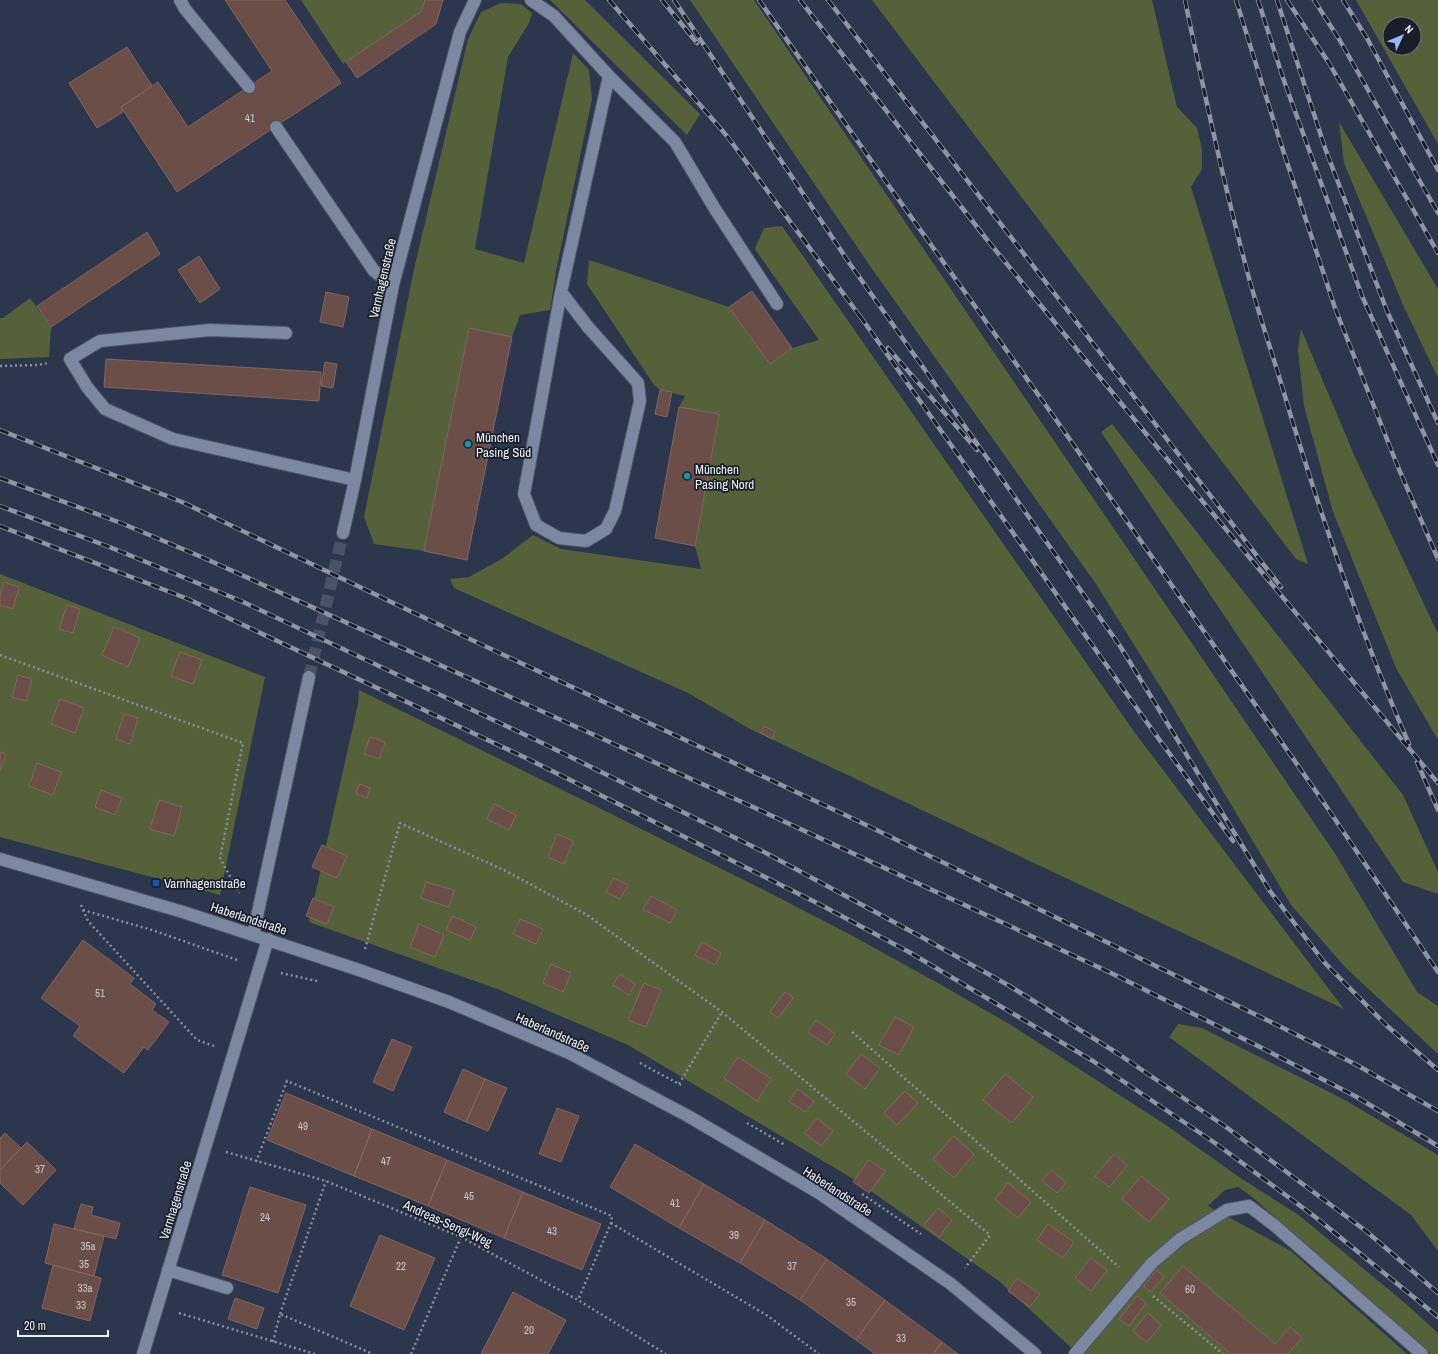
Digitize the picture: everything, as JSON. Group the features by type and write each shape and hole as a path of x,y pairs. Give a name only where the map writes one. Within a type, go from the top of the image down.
{"street":[{"path":"180,0 185,9 249,87"},
{"name":"Varnhagenstraße","path":"342,533 355,480 393,285 460,32 475,0"},
{"path":"531,0 554,16 609,76 675,142 715,209 777,304"},
{"path":"561,292 588,327 638,383 640,401 615,511 606,529 586,541 558,538 536,526 524,494 561,292 609,76"},
{"path":"276,127 374,271 393,285"},
{"path":"286,333 210,330 100,341 70,359 87,387 105,409 173,439 355,480"},
{"path":"253,935 309,677"},
{"name":"Haberlandstraße","path":"0,859 183,912 359,970 449,1002 569,1053 688,1116 819,1193 951,1284 1035,1354"},
{"name":"Varnhagenstraße","path":"143,1354 268,939"},
{"path":"1075,1354 1152,1263 1180,1239 1227,1210 1249,1206 1274,1225 1422,1354"},
{"path":"168,1270 226,1288"}],"path":[{"path":"0,366 38,365 70,359"},
{"path":"0,656 243,743 220,858 240,895 240,906 234,928"},
{"path":"359,970 400,823 506,872 587,915 722,1012 990,1235 951,1284"},
{"path":"69,879 88,921 197,1040 212,1045"},
{"path":"83,910 152,930 259,968 303,977 318,982"},
{"path":"679,1084 722,1012"},
{"path":"852,1032 1136,1282 1223,1354"},
{"path":"256,1162 287,1081 612,1216 611,1223 578,1300"},
{"name":"Andreas-Sengl-Weg","path":"207,1145 256,1162 326,1181 461,1237 578,1300 666,1354"},
{"path":"273,1342 280,1314 326,1181"},
{"path":"611,1223 768,1316 819,1354"},
{"path":"411,1354 461,1237"},
{"path":"157,1306 315,1354"},
{"path":"280,1314 373,1354"}],"green space":[{"path":"301,0 425,0 421,12 343,64"},
{"path":"550,0 585,0 700,114 687,135"},
{"path":"690,0 754,0 1336,855 1417,992 1438,1006 1438,1054 1345,967 1291,905 1168,699 1096,584 870,266"},
{"path":"872,0 1152,0 1177,107 1197,128 1202,150 1202,169 1191,187 1308,564 1296,559"},
{"path":"1356,0 1438,0 1438,144 1388,56 1422,56 1422,16 1382,16 1382,46"},
{"path":"501,3 521,4 532,13 529,23 508,57 475,249 524,263 573,53 589,70 592,99 556,271 550,310 520,315 512,337 469,329 424,551 374,544 364,517 414,269 468,39 481,12"},
{"path":"1339,122 1438,289 1438,378 1404,307 1344,163"},
{"path":"782,226 1135,733 1344,1009 752,730 688,693 454,588 450,579 469,577 503,558 533,535 561,549 701,569 695,546 719,414 679,407 685,396 660,390 654,385 587,284 589,260 729,307 770,364 792,348 819,340 755,249 764,228"},
{"path":"30,298 51,327 49,357 0,359 0,318 3,318"},
{"path":"1301,329 1355,457 1438,634 1438,740 1397,670 1333,512 1304,406 1298,350"},
{"path":"1112,424 1403,795 1438,872 1438,894 1403,882 1101,432"},
{"path":"0,574 265,677 220,895 0,837"},
{"path":"359,690 760,888 851,935 1011,1025 1163,1123 1239,1177 1300,1216 1405,1303 1438,1333 1438,1354 1431,1354 1251,1196 1238,1187 1225,1190 1208,1206 1291,1251 1407,1354 1078,1354 999,1281 855,1180 628,1045 500,990 309,922 358,704"},
{"path":"1178,1024 1202,1028 1343,1099 1438,1155 1438,1251 1411,1215 1169,1037"}],"building":[{"path":"225,0 285,0 341,83 177,192 121,107 158,82 188,127 272,71"},
{"path":"425,0 443,0 436,24 357,78 346,62 421,12"},
{"path":"127,47 152,86 121,107 123,112 97,128 69,83"},
{"path":"147,232 160,254 51,327 37,306"},
{"path":"199,256 220,289 200,303 178,270"},
{"path":"752,291 792,348 770,364 729,307"},
{"path":"326,292 349,297 343,327 320,322"},
{"name":"München Pasing Süd","path":"469,328 512,337 467,560 424,551"},
{"path":"106,359 321,372 319,401 104,387"},
{"path":"325,362 337,364 333,388 321,386"},
{"path":"660,390 672,392 667,417 655,414"},
{"name":"München Pasing Nord","path":"679,407 719,414 695,546 655,538"},
{"path":"4,582 19,587 13,609 0,605 0,596"},
{"path":"67,605 80,609 73,633 59,629"},
{"path":"114,627 140,638 128,667 102,655"},
{"path":"180,652 202,660 193,684 171,676"},
{"path":"18,675 32,679 26,701 12,697"},
{"path":"60,699 84,708 75,733 51,724"},
{"path":"124,714 138,718 130,744 116,739"},
{"path":"764,726 775,732 772,739 761,733"},
{"path":"370,737 385,742 379,759 364,754"},
{"path":"0,752 6,754 0,771"},
{"path":"37,763 61,772 53,795 29,786"},
{"path":"359,784 370,788 367,798 356,794"},
{"path":"101,790 122,798 115,815 95,807"},
{"path":"159,800 182,807 174,836 150,829"},
{"path":"494,804 516,815 509,830 487,819"},
{"path":"557,834 573,841 564,864 548,857"},
{"path":"322,845 347,856 337,878 312,867"},
{"path":"614,878 628,885 620,899 606,892"},
{"path":"426,882 454,890 449,907 421,898"},
{"path":"651,896 677,910 670,923 643,909"},
{"path":"313,898 334,907 327,924 306,916"},
{"path":"452,916 476,927 470,940 446,930"},
{"path":"520,919 543,929 536,944 513,934"},
{"path":"419,924 444,935 435,957 410,947"},
{"path":"83,940 134,978 130,984 156,1004 152,1010 169,1022 148,1050 144,1047 124,1073 73,1036 80,1026 41,998"},
{"path":"702,942 721,953 715,965 695,955"},
{"path":"551,964 571,973 563,992 543,983"},
{"path":"620,974 635,984 629,995 613,985"},
{"path":"644,983 661,990 646,1027 628,1020"},
{"path":"785,992 793,998 778,1018 770,1012"},
{"path":"895,1017 914,1027 899,1055 879,1045"},
{"path":"816,1020 835,1034 827,1045 808,1032"},
{"path":"392,1039 412,1047 393,1091 373,1082"},
{"path":"861,1054 880,1068 865,1089 846,1074"},
{"path":"738,1057 771,1079 757,1101 724,1078"},
{"path":"463,1069 485,1079 466,1122 444,1112"},
{"path":"1005,1074 1033,1097 1012,1123 983,1100"},
{"path":"485,1079 507,1088 488,1131 466,1122"},
{"path":"798,1089 814,1101 805,1112 789,1101"},
{"path":"905,1091 918,1103 897,1125 884,1113"},
{"path":"286,1093 372,1129 354,1176 267,1140"},
{"path":"557,1108 579,1116 561,1162 539,1154"},
{"path":"817,1118 833,1131 821,1146 805,1133"},
{"path":"372,1129 447,1160 428,1206 354,1176"},
{"path":"5,1133 21,1148 0,1170 0,1138"},
{"path":"954,1136 974,1154 954,1178 933,1159"},
{"path":"27,1142 56,1170 23,1205 0,1183 0,1170"},
{"path":"635,1144 704,1184 679,1228 610,1187"},
{"path":"1114,1154 1127,1166 1109,1187 1095,1176"},
{"path":"447,1160 523,1192 504,1238 428,1206"},
{"path":"869,1160 885,1171 869,1193 853,1182"},
{"path":"1052,1170 1066,1183 1057,1193 1042,1180"},
{"path":"1141,1176 1169,1199 1149,1222 1122,1199"},
{"path":"1008,1183 1031,1202 1018,1218 995,1199"},
{"path":"704,1184 765,1220 740,1263 679,1228"},
{"path":"250,1187 306,1205 278,1293 222,1275"},
{"path":"523,1192 601,1224 582,1270 504,1238"},
{"path":"81,1204 93,1207 91,1215 120,1223 116,1239 74,1229"},
{"path":"938,1208 952,1220 939,1237 924,1225"},
{"path":"765,1220 827,1259 800,1300 740,1263"},
{"path":"54,1224 104,1236 94,1276 45,1263"},
{"path":"1048,1224 1074,1242 1063,1258 1037,1240"},
{"path":"380,1235 435,1258 404,1330 350,1306"},
{"path":"1091,1258 1107,1270 1091,1291 1075,1278"},
{"path":"827,1259 885,1300 856,1340 800,1300"},
{"path":"53,1265 101,1278 90,1321 42,1308"},
{"path":"1183,1266 1275,1344 1290,1327 1302,1338 1288,1354 1231,1354 1160,1293"},
{"path":"1156,1270 1164,1276 1151,1292 1144,1286"},
{"path":"1017,1278 1040,1294 1030,1307 1008,1291"},
{"path":"513,1292 566,1320 548,1354 481,1354"},
{"path":"1137,1296 1146,1303 1129,1326 1119,1319"},
{"path":"235,1298 264,1308 257,1329 228,1319"},
{"path":"885,1300 942,1342 933,1354 875,1354 856,1340"},
{"path":"1148,1313 1161,1325 1147,1342 1133,1331"},
{"path":"942,1342 958,1354 933,1354"}],"tunnel":[{"path":"309,677 343,533"}],"railway":[{"path":"609,0 727,136 862,319"},
{"path":"662,0 697,43"},
{"path":"674,0 850,264 1120,646 1270,891 1324,962 1386,1025 1438,1070"},
{"path":"759,0 889,186 1052,414 1322,800 1438,972"},
{"path":"800,0 988,241 1148,436 1438,783"},
{"path":"828,0 1281,587"},
{"path":"1185,0 1221,165 1258,308 1309,474 1339,565 1390,700 1409,744"},
{"path":"1236,0 1279,138 1335,308 1398,467 1438,559"},
{"path":"1258,0 1283,78 1362,296 1438,465"},
{"path":"1277,0 1325,148 1387,311 1438,423"},
{"path":"1287,0 1329,63 1438,253"},
{"path":"1314,0 1339,39 1438,213"},
{"path":"1343,0 1368,40 1438,170"},
{"path":"860,316 1148,724 1233,841"},
{"path":"888,348 977,450"},
{"path":"0,430 182,502 410,611 858,821 1273,1023 1355,1064 1438,1111"},
{"path":"0,478 121,523 204,558 753,807 1109,972 1355,1096 1438,1146"},
{"path":"0,506 112,548 241,601 536,740 764,852 916,934 1008,985 1117,1053 1226,1127 1366,1231 1438,1293"},
{"path":"0,526 188,599 526,758 819,904 909,952 1093,1061 1215,1143 1314,1216 1438,1317"},
{"path":"1417,762 1438,810"}],"place":[{"name":"München Pasing Süd","path":"468,444"},
{"name":"München Pasing Nord","path":"687,476"},
{"name":"Varnhagenstraße","path":"156,883"}]}
